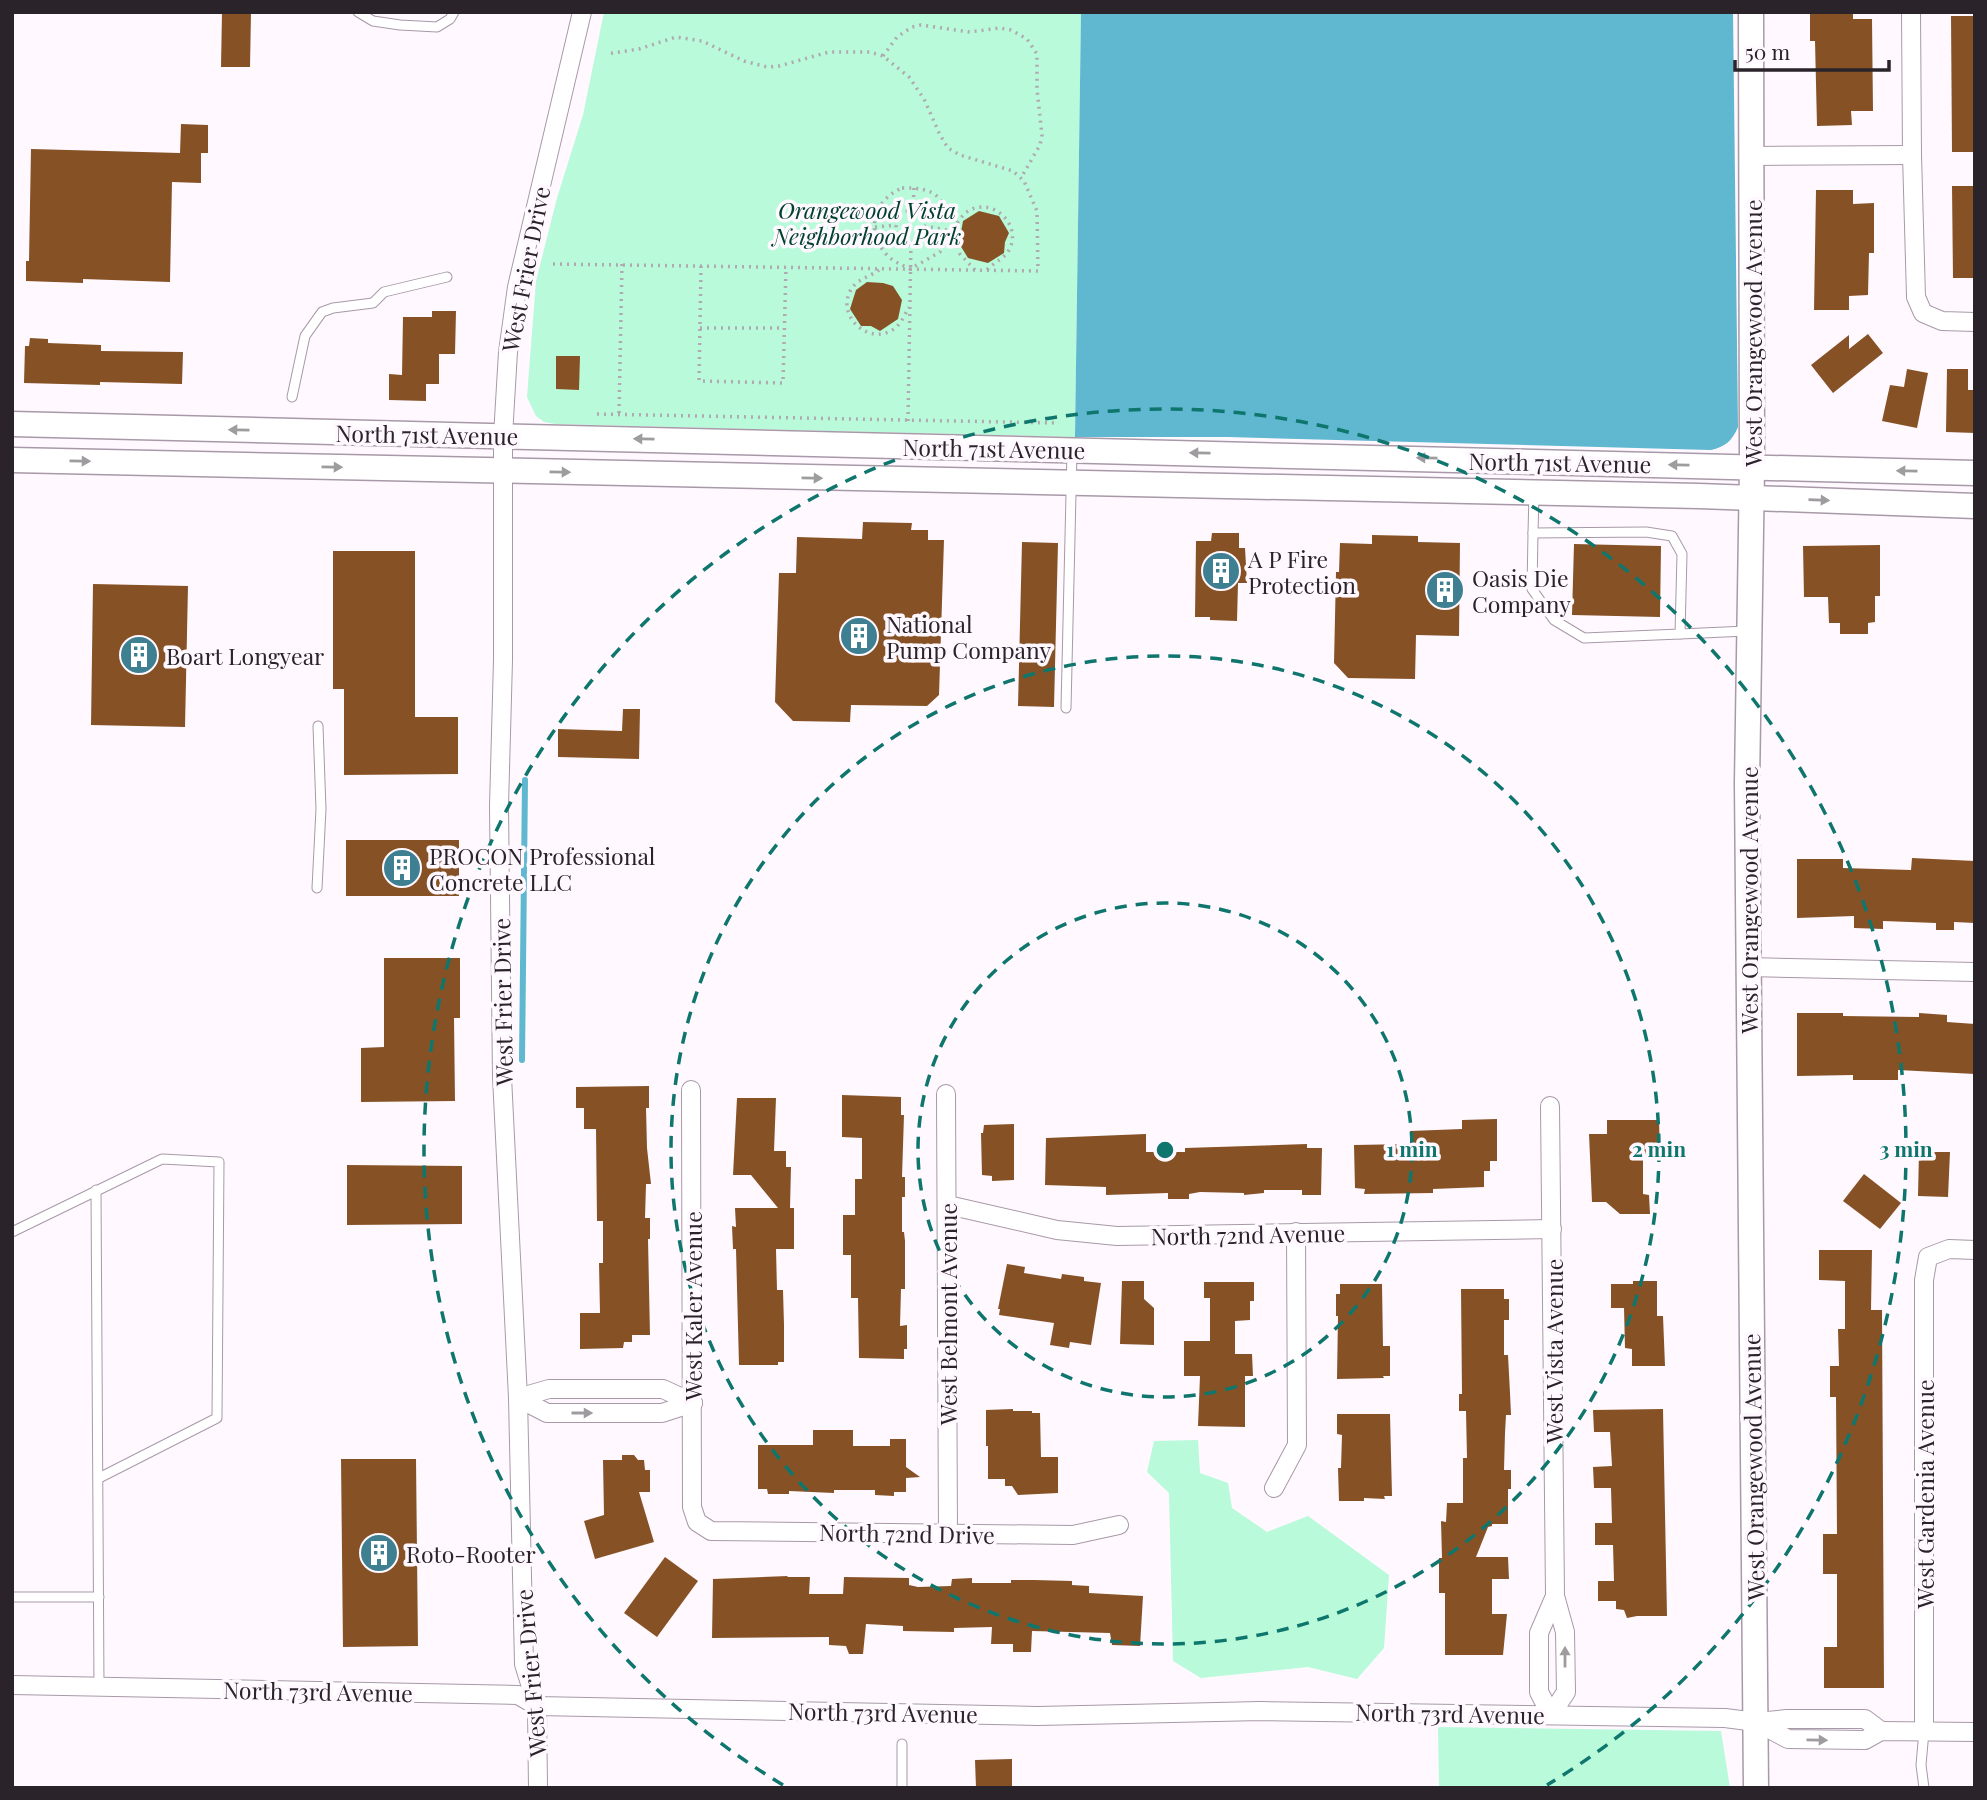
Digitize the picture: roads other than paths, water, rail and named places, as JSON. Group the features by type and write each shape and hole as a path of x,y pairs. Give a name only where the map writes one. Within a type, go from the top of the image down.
{"street":[{"name":"West Frier Drive","path":"538,1788 537,1706 524,1664 517,1398 502,1077 499,806 503,660 503,436 508,352 517,287 582,12"},
{"name":"West Orangewood Avenue","path":"1751,12 1752,467 1747,783 1756,1788"},
{"path":"1911,12 1916,297 1923,313 1942,321 1975,322"},
{"path":"1752,156 1912,155"},
{"name":"North 71st Avenue","path":"12,424 1975,472"},
{"path":"291,466 292,431"},
{"path":"782,478 783,443"},
{"name":"North 71st Avenue","path":"12,460 1534,492 1975,506"},
{"path":"1748,967 1975,972"},
{"name":"West Kaler Avenue","path":"691,1090 692,1507 697,1522"},
{"name":"West Belmont Avenue","path":"946,1094 948,1535"},
{"name":"West Vista Avenue","path":"1550,1106 1555,1595 1565,1632 1566,1692 1551,1715 1539,1692 1539,1633 1555,1595"},
{"name":"North 72nd Avenue","path":"948,1205 1027,1224 1088,1234 1146,1236 1552,1229"},
{"path":"1274,1489 1297,1445 1296,1232"},
{"name":"West Gardenia Avenue","path":"1924,1731 1924,1280 1928,1257 1949,1249 1975,1250"},
{"path":"517,1398 547,1413 662,1413 693,1403"},
{"name":"North 72nd Drive","path":"697,1522 711,1531 948,1535 1073,1535 1119,1525"},
{"name":"North 73rd Avenue","path":"12,1685 518,1695 537,1706 1038,1716 1261,1711 1725,1718 1756,1722 1787,1719 1865,1719 1881,1731 1975,1732"}],"lane":[{"path":"358,12 373,21 437,27 450,19 454,12"},
{"path":"292,397 305,336 322,312 373,303 384,292 447,277"},
{"path":"1066,708 1072,449"},
{"path":"1534,492 1532,589 1554,620 1584,638 1749,631"},
{"path":"1533,533 1646,532 1672,536 1682,554 1680,634"},
{"path":"317,888 320,809 318,726"},
{"path":"12,1232 162,1159 219,1163 217,1418 99,1478"},
{"path":"96,1190 99,1686"},
{"path":"12,1597 99,1597"},
{"path":"1924,1731 1921,1765 1924,1788"},
{"path":"902,1744 902,1788"}],"water":[{"path":"1081,12 1733,12 1738,427 1733,436 1724,445 1711,450 1228,437 1075,437"}],"waterway":[{"path":"522,1060 525,780"}],"place":[{"name":"A P Fire Protection","path":"1221,571"},
{"name":"Oasis Die Company","path":"1445,590"},
{"name":"National Pump Company","path":"859,636"},
{"name":"Boart Longyear","path":"139,655"},
{"name":"PROCON Professional Concrete LLC","path":"402,868"},
{"name":"Roto-Rooter","path":"379,1553"}],"park label":[{"name":"Orangewood Vista Neighborhood Park","path":"867,222"}]}
